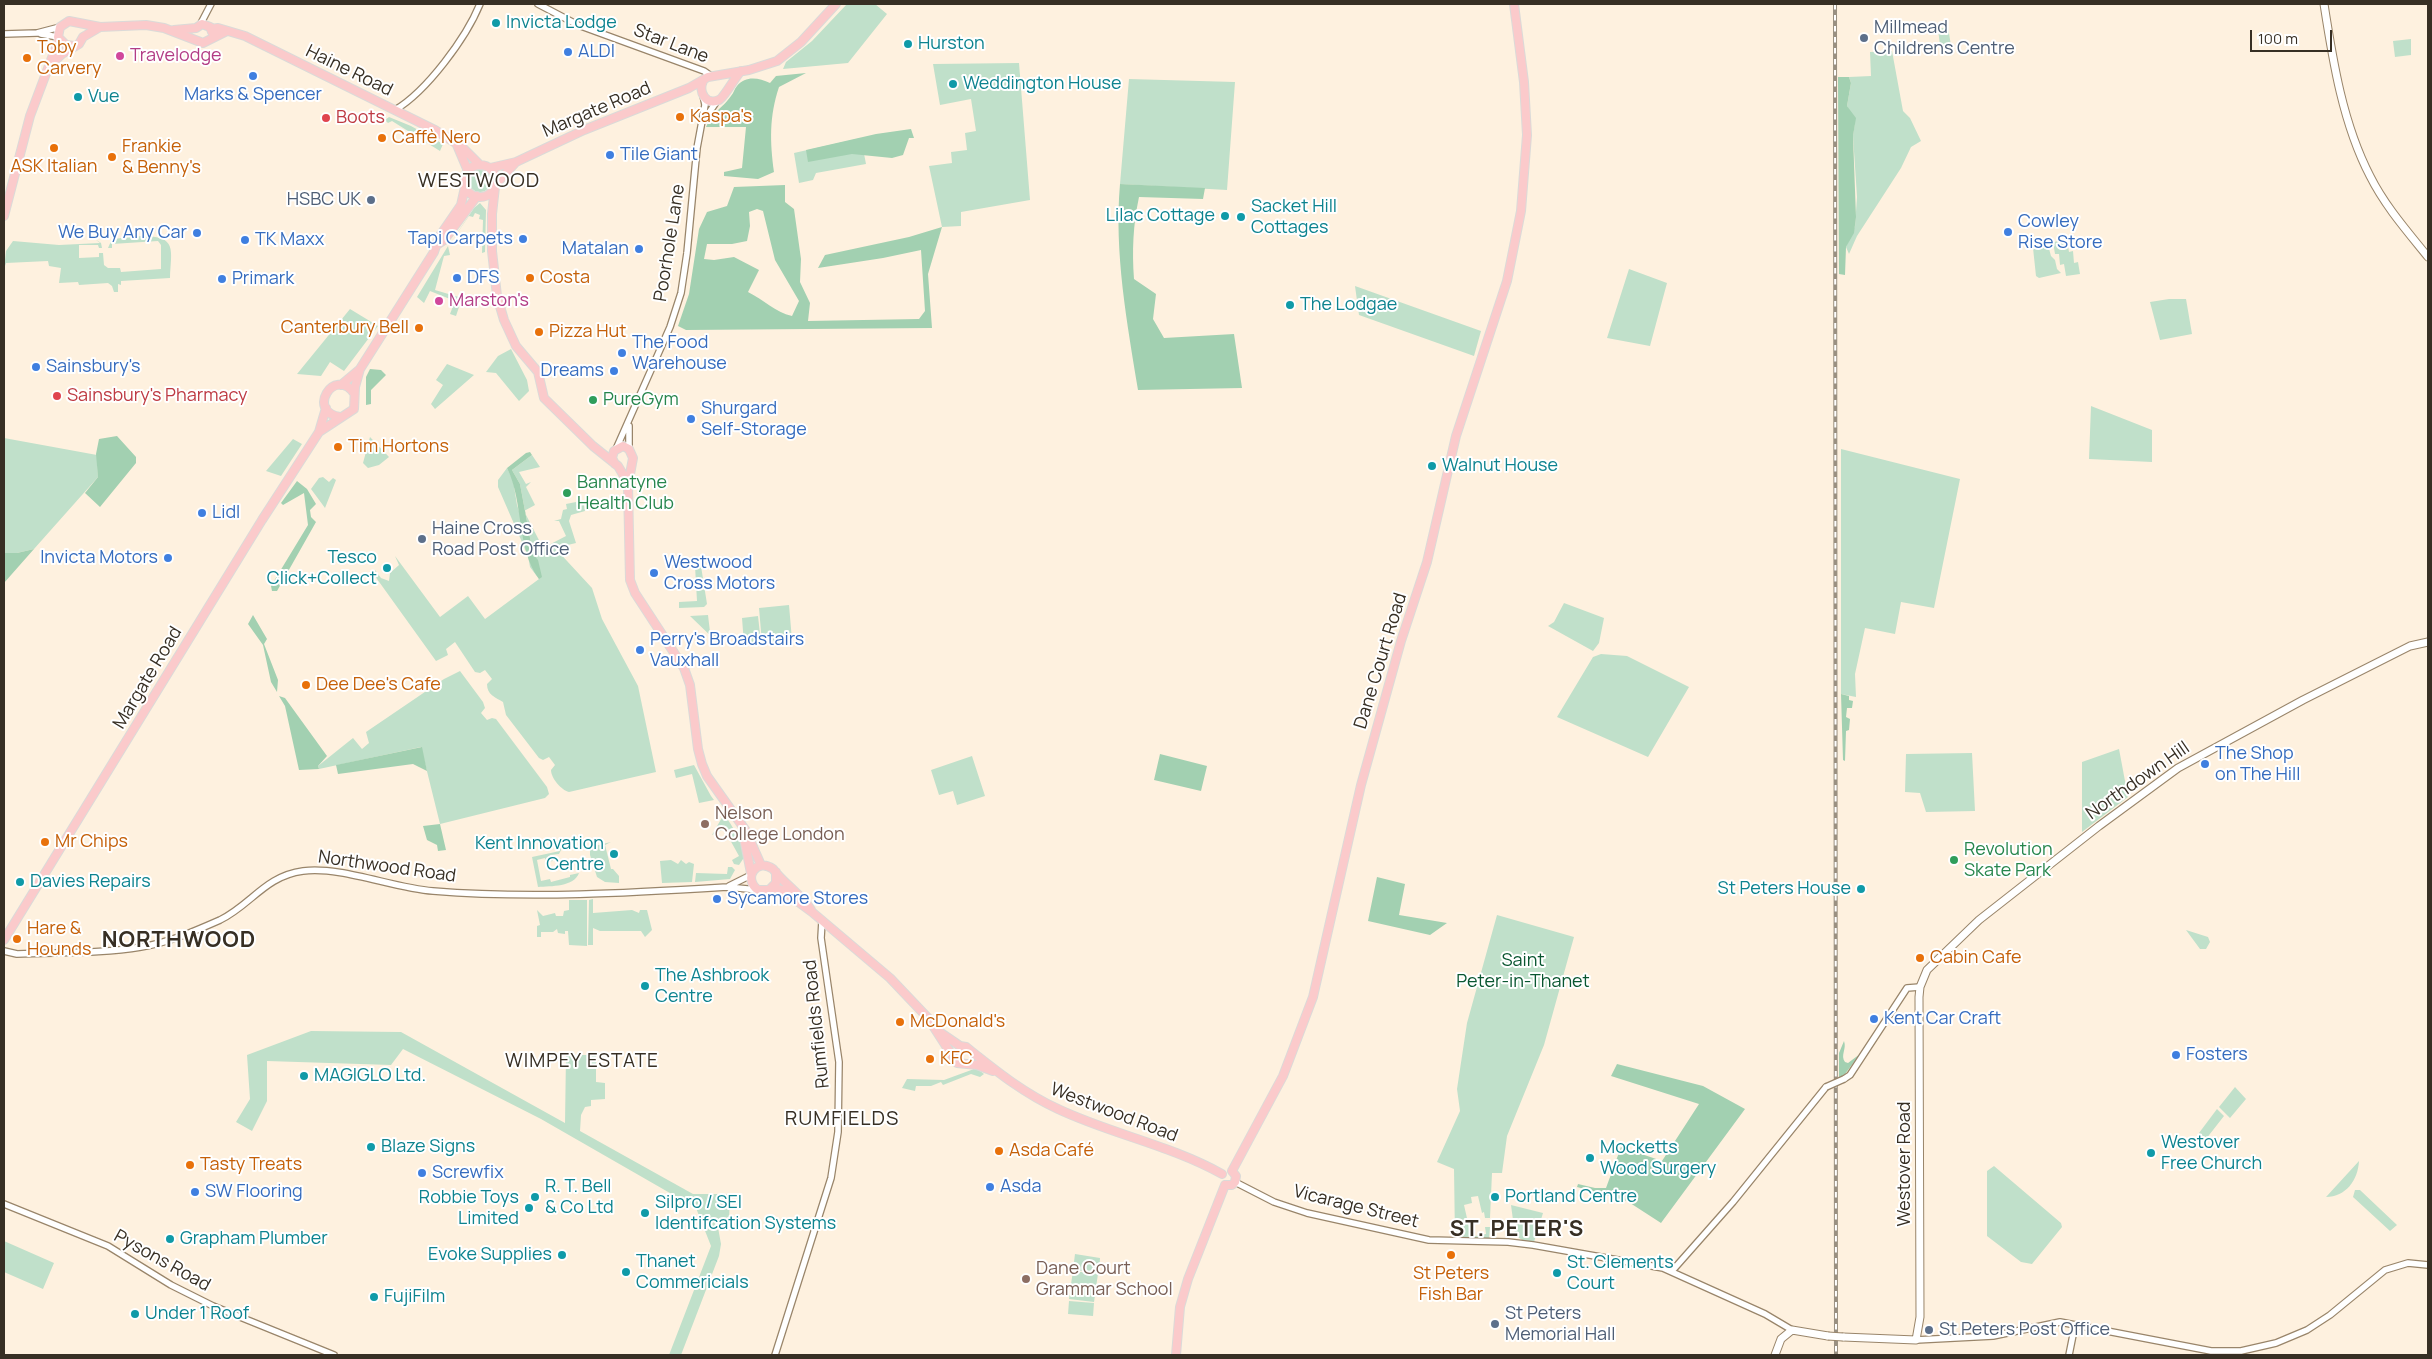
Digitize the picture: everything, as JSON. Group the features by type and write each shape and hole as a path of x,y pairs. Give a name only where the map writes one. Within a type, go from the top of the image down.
{"main road":[{"path":"702,93 703,82 713,76 741,71 777,61 788,53 836,4"},
{"name":"Dane Court Road","path":"1232,1171 1283,1076 1300,1035 1319,977 1361,785 1401,641 1427,562 1456,436 1508,281 1521,210 1527,117 1514,4"},
{"path":"2324,4 2336,73 2350,123 2365,166 2377,189 2403,228 2428,257"},
{"name":"Haine Road","path":"60,27 69,21 100,27 146,25 172,30 202,43 228,31"},
{"path":"79,23 83,29 83,37"},
{"path":"195,39 194,33 198,26"},
{"name":"Haine Road","path":"172,30 198,26 245,36 407,115 455,143 480,165"},
{"path":"4,216 26,127 36,96 50,65 59,38 60,27"},
{"name":"Haine Road","path":"59,38 66,46 74,46 83,37 100,27"},
{"path":"210,28 211,39"},
{"path":"50,65 74,46"},
{"path":"690,88 702,93 709,100 717,101 726,92 731,81 741,71"},
{"path":"713,76 725,84 726,92"},
{"name":"Margate Road","path":"490,168 516,162 584,130 703,82"},
{"path":"455,143 462,153 468,171"},
{"name":"Margate Road","path":"496,185 516,162"},
{"path":"492,210 480,197 465,187 464,178 468,171 480,165 490,168 495,175 496,185 492,210 494,278 503,319 516,346 538,372 544,398 593,446 616,465 624,467 630,464"},
{"path":"480,197 491,193 496,185"},
{"name":"Margate Road","path":"438,244 439,237 461,205 465,187"},
{"name":"Margate Road","path":"319,432 340,417 350,414 356,402 354,393 360,369 438,244 480,197"},
{"name":"Margate Road","path":"4,940 262,520 319,432 326,408 324,402 326,393 331,387 341,385 360,369"},
{"path":"341,385 346,386 354,393"},
{"path":"326,408 334,415 340,417"},
{"path":"593,446 615,450 623,446 629,449 633,458 630,464 628,484 630,580 635,593 684,668 690,685 698,750 702,764 707,776 746,831 761,865"},
{"path":"615,450 612,458 628,484"},
{"name":"Northdown Hill","path":"1920,987 1927,970 1979,920 2099,826 2178,768 2295,704 2410,646 2428,642"},
{"path":"742,827 750,856 752,884 758,890 766,891 773,888 782,890 812,912 897,985 917,1005 938,1031 957,1063 967,1063 972,1057 971,1051 938,1031"},
{"path":"751,874 761,865 770,866 806,903 812,912"},
{"path":"773,888 777,880 776,872"},
{"name":"Westover Road","path":"1916,1340 1920,1316 1920,987"},
{"path":"953,1055 955,1049 960,1046"},
{"name":"Westwood Road","path":"971,1051 1015,1086 1059,1110 1182,1155 1222,1174"},
{"name":"Westwood Road","path":"967,1063 977,1064 999,1074"},
{"path":"1225,1171 1232,1171 1236,1176 1235,1182 1230,1186 1225,1185 1221,1179 1222,1174 1225,1171"},
{"path":"1176,1355 1180,1306 1188,1279 1225,1185"},
{"path":"1775,1355 1778,1343 1785,1334 1792,1330 1828,1336 1916,1340"}],"street":[{"path":"198,26 211,4"},
{"path":"395,110 409,102 464,36 480,4"},
{"name":"Star Lane","path":"538,4 578,25 713,76"},
{"path":"207,12 210,28"},
{"name":"Haine Road","path":"4,34 36,33 60,27"},
{"name":"Haine Road","path":"36,33 59,38"},
{"name":"Poorhole Lane","path":"615,450 630,421 670,327 681,293 688,244 697,148 705,106 702,93"},
{"name":"Poorhole Lane","path":"703,122 717,101"},
{"path":"407,115 409,102"},
{"name":"Poorhole Lane","path":"629,449 630,421"},
{"name":"Northwood Road","path":"4,951 26,953 143,947 171,939 222,919 280,876 304,871 332,872 430,891 472,894 532,895 727,887 758,890"},
{"name":"Northwood Road","path":"727,887 751,874"},
{"name":"Rumfields Road","path":"775,1355 831,1178 838,1132 839,1062 821,938 822,921"},
{"path":"1672,1271 1733,1202 1826,1087 1850,1075 1907,988 1920,987"},
{"name":"Vicarage Street","path":"1235,1182 1274,1202 1313,1215 1429,1240 1474,1243 1508,1242 1541,1246 1672,1271 1780,1322 1792,1330"},
{"name":"Pysons Road","path":"4,1204 108,1246 171,1285 213,1306 334,1355"},
{"path":"1916,1340 1993,1336 2060,1322 2211,1351 2241,1352 2258,1349 2295,1336 2319,1323 2385,1270 2408,1263 2428,1265"},
{"path":"1780,1322 1785,1334"},
{"path":"2069,1355 2075,1325"}],"green space":[{"path":"847,4 875,4 887,14 848,63 783,69 786,62 812,41"},
{"path":"1948,27 1952,52 1941,53 1938,29"},
{"path":"2411,39 2411,55 2395,57 2393,41"},
{"path":"1892,51 1903,111 1910,118 1921,141 1911,147 1901,168 1857,236 1849,254 1846,247 1855,226 1857,197 1853,136 1855,122 1847,106 1851,83 1849,77 1871,76 1870,52"},
{"path":"1019,63 1030,200 961,212 961,226 942,227 929,166 952,163 951,152 967,150 965,133 976,131 971,99 940,105 933,64"},
{"path":"806,73 779,87 773,109 771,130 774,172 758,179 724,176 724,172 742,168 746,127 706,127 712,117 744,80 753,78 770,83 776,76"},
{"path":"1838,77 1849,77 1851,83 1847,106 1856,118 1853,136 1856,217 1854,233 1846,247 1845,275 1839,274"},
{"path":"1129,79 1235,82 1227,190 1120,184"},
{"path":"389,117 411,126 443,144 440,151 392,121 388,123 385,120"},
{"path":"911,129 914,138 909,138 903,155 892,158 852,154 808,162 806,150 876,134"},
{"path":"861,138 866,164 816,173 813,180 799,183 794,153"},
{"path":"480,170 488,173 491,181 488,189 480,192 472,189 469,181 472,173"},
{"path":"1120,184 1205,188 1203,199 1139,197 1135,218 1134,279 1156,294 1153,319 1164,338 1234,334 1242,388 1138,390 1120,262"},
{"path":"785,185 785,202 794,209 801,259 800,282 810,303 808,321 919,319 925,311 921,250 818,268 825,255 909,237 942,227 928,274 932,328 686,330 678,326 689,294 699,229 707,212 727,206 734,187","holes":["757,209 763,211 775,260 799,301 792,316 775,309 748,292 759,270 734,257 714,260 704,259 707,244 732,244 747,241 750,226 749,212"]},
{"path":"480,203 486,210 485,252 482,253 483,220 479,219 480,215 475,213 473,217 469,216 449,245 474,208"},
{"path":"142,236 154,237 167,242 171,252 170,278 121,281 121,285 118,284 118,292 114,292 112,286 108,283 79,285 78,282 59,283 61,268 49,266 48,261 6,263 4,269 6,251 13,241 59,245 100,243 95,239 101,243 102,248 99,248 98,245 79,245 79,258 99,257 99,253 103,253 104,265 108,268 120,268 121,272 161,269 161,245 158,241 112,244 112,248 108,248 112,239"},
{"path":"2067,240 2069,252 2073,251 2074,263 2078,262 2080,274 2066,276 2064,264 2060,265 2059,254 2055,254 2053,242"},
{"path":"2048,245 2057,269 2061,273 2039,278 2036,276 2033,248"},
{"path":"448,246 450,255 444,256 435,290 462,298 456,316 450,314 455,301 430,291 424,303 417,297"},
{"path":"1629,269 1667,283 1650,346 1607,338"},
{"path":"1355,286 1481,331 1474,356 1359,315"},
{"path":"2186,299 2192,334 2160,340 2150,302"},
{"path":"350,309 378,326 344,371 330,362 321,376 297,374"},
{"path":"511,349 527,380 529,391 519,401 496,373 486,372 498,356"},
{"path":"447,364 474,375 435,409 431,404 443,385 436,380"},
{"path":"370,369 381,370 386,375 371,390 371,404 366,405 366,377"},
{"path":"2091,406 2152,430 2152,462 2089,459"},
{"path":"117,436 136,457 136,463 100,507 85,493 98,477 96,454 99,439"},
{"path":"370,437 389,457 379,465 368,468 363,463"},
{"path":"4,438 97,455 98,477 34,549 17,553 4,553"},
{"path":"293,439 302,444 281,476 266,471"},
{"path":"1841,449 1960,479 1934,608 1901,602 1895,634 1865,628 1855,674 1856,697 1841,694"},
{"path":"530,452 532,455 512,470 520,484 533,554 538,560 542,577 539,579 527,553 516,495 507,468"},
{"path":"532,455 540,467 519,472 526,484 531,482 526,487 535,505 525,510 520,484 512,470"},
{"path":"507,468 513,480 517,505 533,554 526,514 543,548 566,536 559,521 554,521 561,519 563,510 567,509 566,504 576,502 577,506 584,505 585,511 571,515 569,521 576,543 555,548 592,588 602,619 638,686 656,772 569,792 563,789 553,777 551,770 555,765 549,757 543,760 539,758 506,715 503,702 490,693 487,684 492,679 485,670 480,673 475,672 455,642 446,649 448,655 436,661 372,572 375,570 381,578 389,581 390,573 399,565 395,556 440,617 468,596 485,619 539,579 530,567 528,556 498,487 498,480"},
{"path":"323,477 329,482 333,478 336,480 325,508 311,489 319,478"},
{"path":"297,481 307,489 316,504 310,510 311,517 316,522 277,591 272,591 271,586 308,525 304,493 283,505 281,503"},
{"path":"34,549 4,583 4,553 17,553"},
{"path":"697,563 701,566 707,604 704,607 679,608 679,602 697,601 695,566"},
{"path":"1564,603 1604,618 1599,643 1593,651 1548,626 1554,622"},
{"path":"789,605 792,640 762,643 759,608"},
{"path":"253,615 267,639 264,644 278,680 277,692 271,682 263,645 248,624"},
{"path":"708,615 710,632 724,637 724,640 717,642 690,616"},
{"path":"758,616 761,643 744,644 742,618"},
{"path":"1601,654 1627,656 1689,687 1648,757 1557,717 1593,657"},
{"path":"460,671 483,702 485,708 481,713 487,720 496,719 547,787 549,794 545,798 440,824 421,747 319,769 318,766 353,738 362,749 369,743 366,732 444,679"},
{"path":"1841,694 1849,696 1849,700 1853,701 1852,708 1847,708 1846,717 1850,719 1849,730 1846,731 1845,761 1843,760"},
{"path":"279,696 285,698 327,756 318,766 319,769 299,770 285,706"},
{"path":"422,747 427,771 413,764 338,774 336,765"},
{"path":"2119,749 2128,797 2082,832 2082,762"},
{"path":"1972,753 1975,811 1926,812 1920,793 1905,792 1906,754"},
{"path":"1160,754 1207,766 1201,791 1154,780"},
{"path":"972,756 985,796 957,805 953,791 939,795 931,770"},
{"path":"694,765 714,800 699,803 692,774 676,778 674,770"},
{"path":"724,814 736,834 745,856 739,865 734,864 732,860 739,856 724,829 712,835"},
{"path":"440,824 446,850 438,851 437,845 427,840 423,826"},
{"path":"611,842 605,845 611,869 619,876 619,883 605,882 597,877 590,855 590,847"},
{"path":"563,846 559,854 550,855 553,861 546,862 545,858 537,860 541,881 550,879 551,882 579,873 576,878 562,885 538,887 532,857 560,851 560,847"},
{"path":"671,860 678,864 681,860 686,864 689,862 694,864 692,882 662,883 660,861"},
{"path":"728,867 732,867 735,870 730,879 695,882 696,873 727,874"},
{"path":"1377,877 1405,884 1399,915 1447,923 1430,935 1368,921"},
{"path":"593,899 593,913 632,910 639,913 640,910 647,910 652,930 645,937 641,931 600,931 593,928 593,945 588,945 589,900"},
{"path":"569,900 587,900 587,946 569,945 568,931 565,931 565,934 558,933 557,929 553,932 541,932 541,937 537,937 537,926 540,925 537,910 543,916 555,913 556,916 563,916 564,911 569,910"},
{"name":"Saint Peter-in-Thanet","path":"1497,915 1574,937 1544,1045 1507,1136 1502,1173 1492,1173 1490,1218 1485,1218 1484,1212 1482,1213 1478,1196 1471,1197 1472,1203 1464,1205 1469,1227 1473,1227 1475,1236 1486,1234 1485,1227 1490,1227 1489,1239 1455,1239 1454,1169 1437,1162 1460,1111 1457,1089 1467,1023"},
{"path":"2186,930 2208,937 2210,942 2206,949 2200,949"},
{"path":"311,1031 401,1032 565,1123 566,1055 596,1055 596,1082 605,1083 605,1099 591,1100 591,1106 585,1107 581,1115 580,1131 693,1194 730,1194 729,1221 717,1222 721,1244 719,1256 681,1355 669,1355 711,1246 696,1208 541,1119 403,1049 391,1065 267,1061 267,1101 252,1131 236,1122 250,1099 247,1055"},
{"path":"1844,1041 1843,1057 1845,1062 1848,1063 1860,1054 1845,1074 1839,1078 1839,1053"},
{"path":"1617,1064 1703,1086 1745,1109 1661,1223 1627,1201 1577,1187 1578,1184 1595,1188 1606,1188 1621,1147 1662,1161 1699,1104 1611,1076"},
{"path":"974,1069 984,1074 980,1077 971,1074 943,1085 941,1082 931,1086 916,1086 915,1091 902,1088 907,1079 944,1080"},
{"path":"2235,1087 2246,1099 2230,1118 2219,1107"},
{"path":"2217,1109 2224,1116 2206,1139 2199,1133"},
{"path":"2359,1161 2356,1175 2350,1186 2339,1194 2326,1197"},
{"path":"1994,1166 2061,1223 2062,1227 2032,1264 2021,1262 1987,1236 1987,1171"},
{"path":"2355,1190 2360,1190 2397,1225 2390,1231 2353,1197"},
{"path":"1511,1205 1543,1213 1534,1242 1522,1240 1515,1235"},
{"path":"4,1241 54,1263 43,1289 4,1272"},
{"path":"1075,1254 1100,1258 1099,1273 1073,1270"},
{"path":"1073,1271 1098,1274 1096,1287 1071,1284"},
{"path":"1071,1286 1096,1289 1094,1302 1069,1299"},
{"path":"1069,1301 1094,1303 1093,1316 1068,1314"}],"railway":[{"path":"1835,4 1836,1355"}],"place":[{"name":"Invicta Lodge","path":"496,23"},
{"name":"Millmead Childrens Centre","path":"1864,38"},
{"name":"Hurston","path":"908,44"},
{"name":"ALDI","path":"568,52"},
{"name":"Travelodge","path":"120,56"},
{"name":"Toby Carvery","path":"27,58"},
{"name":"Marks & Spencer","path":"253,76"},
{"name":"Weddington House","path":"953,84"},
{"name":"Vue","path":"78,97"},
{"name":"Kaspa's","path":"680,117"},
{"name":"Boots","path":"326,118"},
{"name":"Caffè Nero","path":"382,138"},
{"name":"ASK Italian","path":"54,148"},
{"name":"Tile Giant","path":"610,155"},
{"name":"Frankie & Benny's","path":"112,157"},
{"name":"HSBC UK","path":"371,200"},
{"name":"Lilac Cottage","path":"1225,216"},
{"name":"Sacket Hill Cottages","path":"1241,217"},
{"name":"Cowley Rise Store","path":"2008,232"},
{"name":"We Buy Any Car","path":"197,233"},
{"name":"Tapi Carpets","path":"523,239"},
{"name":"TK Maxx","path":"245,240"},
{"name":"Matalan","path":"639,249"},
{"name":"DFS","path":"457,278"},
{"name":"Costa","path":"530,278"},
{"name":"Primark","path":"222,279"},
{"name":"Marston's","path":"439,301"},
{"name":"The Lodgae","path":"1290,305"},
{"name":"Canterbury Bell","path":"419,328"},
{"name":"Pizza Hut","path":"539,332"},
{"name":"The Food Warehouse","path":"622,353"},
{"name":"Sainsbury's","path":"36,367"},
{"name":"Dreams","path":"614,371"},
{"name":"Sainsbury's Pharmacy","path":"57,396"},
{"name":"PureGym","path":"593,400"},
{"name":"Shurgard Self-Storage","path":"691,419"},
{"name":"Tim Hortons","path":"338,447"},
{"name":"Walnut House","path":"1432,466"},
{"name":"Bannatyne Health Club","path":"567,493"},
{"name":"Lidl","path":"202,513"},
{"name":"Haine Cross Road Post Office","path":"422,539"},
{"name":"Invicta Motors","path":"168,558"},
{"name":"Tesco Click+Collect","path":"387,568"},
{"name":"Westwood Cross Motors","path":"654,573"},
{"name":"Perry's Broadstairs Vauxhall","path":"640,650"},
{"name":"Dee Dee's Cafe","path":"306,685"},
{"name":"The Shop on The Hill","path":"2205,764"},
{"name":"Nelson College London","path":"705,824"},
{"name":"Mr Chips","path":"45,842"},
{"name":"Kent Innovation Centre","path":"614,854"},
{"name":"Revolution Skate Park","path":"1954,860"},
{"name":"Davies Repairs","path":"20,882"},
{"name":"St Peters House","path":"1861,889"},
{"name":"Sycamore Stores","path":"717,899"},
{"name":"Hare & Hounds","path":"17,939"},
{"name":"Cabin Cafe","path":"1920,958"},
{"name":"The Ashbrook Centre","path":"645,986"},
{"name":"Kent Car Craft","path":"1874,1019"},
{"name":"McDonald's","path":"900,1022"},
{"name":"Fosters","path":"2176,1055"},
{"name":"KFC","path":"930,1059"},
{"name":"MAGIGLO Ltd.","path":"304,1076"},
{"name":"Blaze Signs","path":"371,1147"},
{"name":"Asda Café","path":"999,1151"},
{"name":"Westover Free Church","path":"2151,1153"},
{"name":"Mocketts Wood Surgery","path":"1590,1158"},
{"name":"Tasty Treats","path":"190,1165"},
{"name":"Screwfix","path":"422,1173"},
{"name":"Asda","path":"990,1187"},
{"name":"SW Flooring","path":"195,1192"},
{"name":"R. T. Bell & Co Ltd","path":"535,1197"},
{"name":"Portland Centre","path":"1495,1197"},
{"name":"Robbie Toys Limited","path":"529,1208"},
{"name":"Silpro / SEI Identifcation Systems","path":"645,1213"},
{"name":"Grapham Plumber","path":"170,1239"},
{"name":"Evoke Supplies","path":"562,1255"},
{"name":"St Peters Fish Bar","path":"1451,1255"},
{"name":"Thanet Commericials","path":"626,1272"},
{"name":"St. Clements Court","path":"1557,1273"},
{"name":"Dane Court Grammar School","path":"1026,1279"},
{"name":"FujiFilm","path":"374,1297"},
{"name":"Under 1 Roof","path":"135,1314"},
{"name":"St Peters Memorial Hall","path":"1495,1324"},
{"name":"St Peters Post Office","path":"1929,1330"}],"district":[{"name":"WESTWOOD","path":"479,181"},
{"name":"NORTHWOOD","path":"179,941"},
{"name":"WIMPEY ESTATE","path":"582,1062"},
{"name":"RUMFIELDS","path":"842,1119"},
{"name":"ST. PETER'S","path":"1517,1230"}]}
